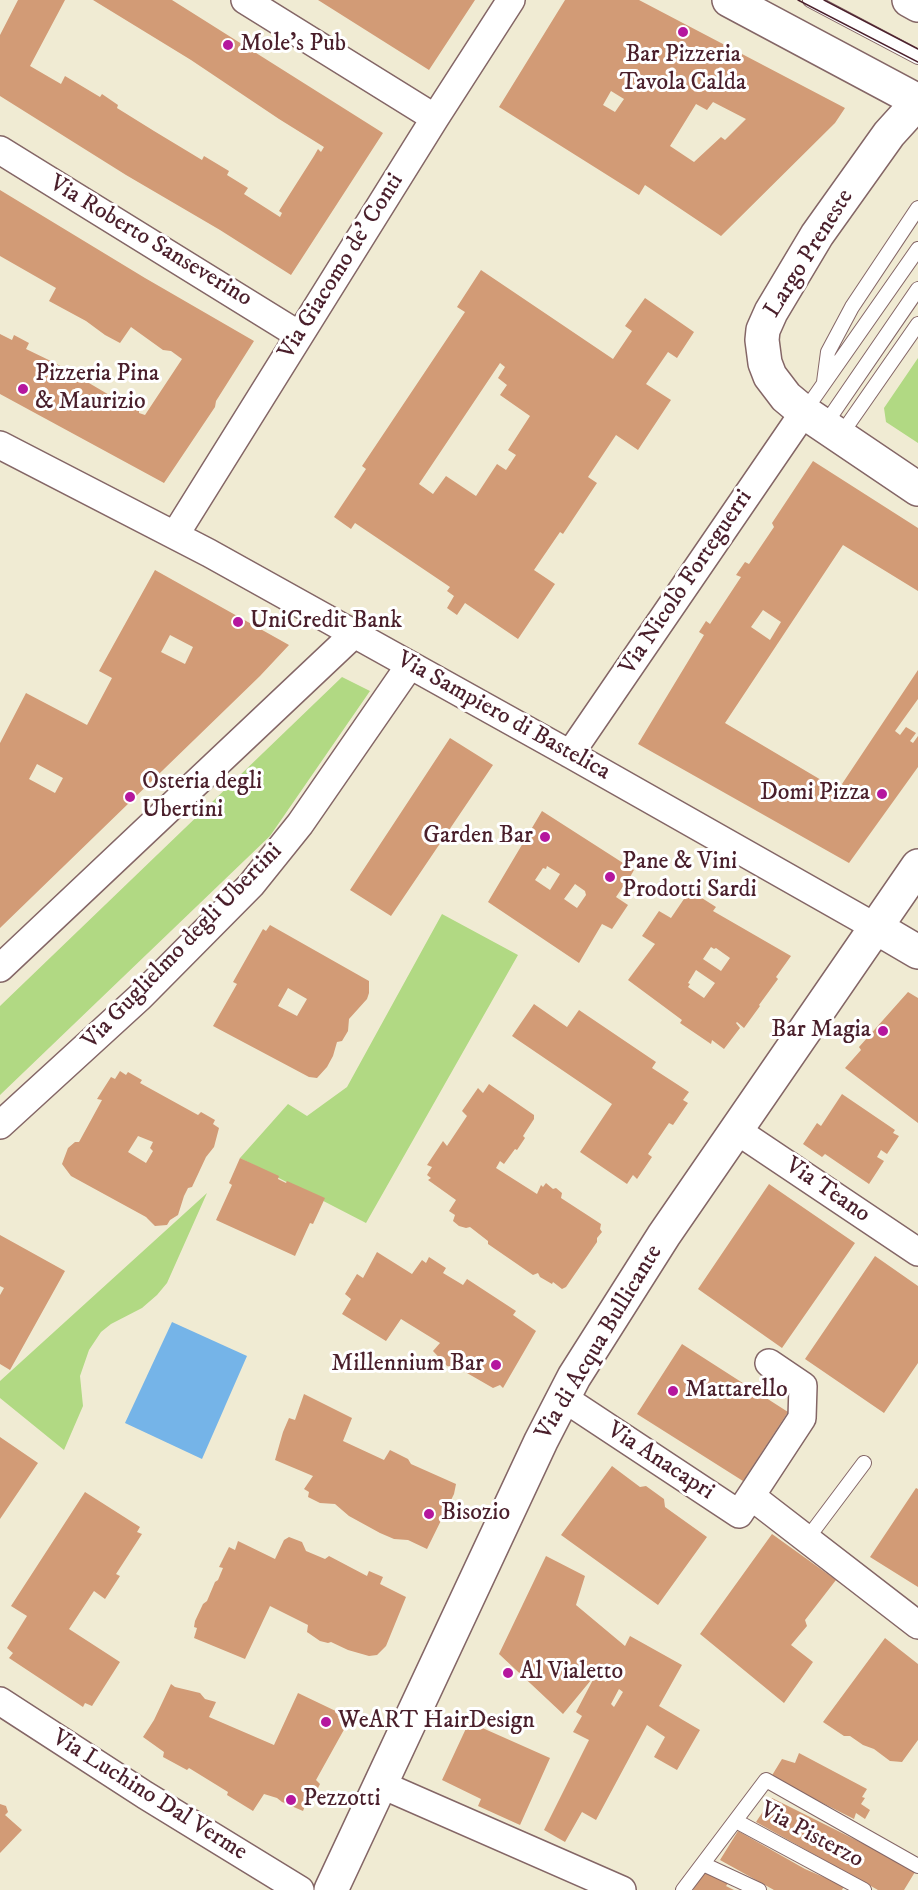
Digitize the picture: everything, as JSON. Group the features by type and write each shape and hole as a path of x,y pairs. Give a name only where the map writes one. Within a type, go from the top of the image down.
{"main road":[{"name":"Largo Preneste","path":"729,0 918,101 888,134 817,235 788,281 763,330 762,351 770,376 786,398 918,489"},
{"path":"909,0 918,5"},
{"name":"Via di Acqua Bullicante","path":"331,1890 562,1397 623,1298 918,866"},
{"path":"877,928 918,951"}],"street":[{"path":"245,0 435,118"},
{"name":"Via Giacomo de' Conti","path":"175,535 435,118 512,0"},
{"name":"Via Roberto Sanseverino","path":"0,150 299,335"},
{"name":"Via Nicolò Forteguerri","path":"570,754 823,424"},
{"name":"Via Sampiero di Bastelica","path":"0,445 175,535 570,754 877,928"},
{"path":"0,968 354,634"},
{"name":"Via Guglielmo degli Ubertini","path":"0,1125 141,997 251,885 300,824 410,665"},
{"name":"Via Teano","path":"736,1130 918,1252"},
{"name":"Via Anacapri","path":"562,1397 739,1514 802,1418 803,1386 769,1363"},
{"name":"Via Anacapri","path":"752,1496 918,1625"},
{"name":"Via Luchino Dal Verme","path":"0,1701 144,1795 300,1890"},
{"path":"380,1784 622,1890"}],"lane":[{"path":"810,0 918,57"},
{"path":"823,424 828,352 852,307 918,208"},
{"path":"825,382 918,249"},
{"path":"823,424 918,289"},
{"path":"823,424 918,324"},
{"path":"807,1539 864,1463"},
{"path":"683,1890 766,1780 918,1866"},
{"name":"Via Pisterzo","path":"736,1821 864,1890"},
{"path":"703,1864 759,1890"}],"green space":[{"path":"918,358 918,443 886,422 884,408"},
{"path":"342,677 370,691 270,836 0,1095 0,1006"},
{"path":"442,914 518,955 366,1223 240,1158 288,1104 307,1116 347,1087"},
{"path":"207,1193 167,1283 142,1308 111,1324 101,1332 89,1350 80,1376 83,1406 64,1450 0,1398 0,1381"}],"water":[{"path":"172,1322 247,1356 202,1459 125,1423"}],"building":[{"path":"18,0 65,0 30,66 61,84 65,76 100,97 102,94 118,105 117,108 154,131 202,160 204,156 229,171 227,175 248,188 244,194 280,217 282,213 279,211 318,149 321,152 324,147 191,60 93,0 172,0 383,133 291,275 0,96 0,35"},
{"path":"318,0 475,0 429,70"},
{"path":"565,0 639,0 845,108 835,123 721,236 645,185 639,195 499,107","holes":["611,91 624,99 615,112 603,105","713,102 746,119 725,140 721,137 694,162 670,146 696,104 707,110"]},
{"path":"0,190 254,341 216,401 215,407 164,483 0,394 0,334 12,340 14,335 29,343 26,349 139,409 139,413 145,415 182,359 171,351 163,350 131,327 120,343 105,335 86,321 49,301 56,288 0,256"},
{"path":"481,270 613,359 632,331 625,326 645,298 694,332 677,358 668,352 646,384 671,400 638,450 616,435 588,477 597,483 563,534 560,532 534,570 555,584 518,639 465,603 457,615 447,608 454,596 447,591 450,587 355,523 351,529 334,517 366,469 362,466 465,312 457,307","holes":["500,363 505,367 498,378 507,385 500,395 530,416 508,450 516,455 506,470 497,464 476,496 446,476 433,494 419,484"]},
{"path":"813,461 918,528 918,591 843,545 725,723 838,790 918,670 918,699 895,731 900,735 906,727 916,733 910,741 913,743 918,736 918,767 849,863 638,744 704,635 699,632 706,621 710,624 741,577 736,575 745,562 749,564 774,527 772,523","holes":["763,610 781,622 770,640 751,627"]},
{"path":"155,570 289,645 260,676 0,928 0,743 26,693 87,725 112,678 99,671","holes":["170,635 193,647 185,664 161,652","37,764 63,778 55,793 29,779"]},
{"path":"450,738 493,765 391,916 350,890"},
{"path":"542,811 634,870 630,877 639,883 635,888 626,882 616,897 628,905 612,929 602,924 579,963 488,902","holes":["547,866 560,874 550,890 535,880","575,884 585,891 586,895 577,908 564,899"]},
{"path":"694,893 716,907 713,911 791,956 744,1028 736,1023 740,1028 724,1049 712,1040 711,1044 680,1023 682,1020 628,980 655,944 642,936 659,911 671,918 686,896 691,899","holes":["711,947 730,958 721,971 703,959","696,970 715,983 704,998 688,987"]},
{"path":"270,925 369,981 367,999 349,1019 348,1031 342,1041 337,1042 327,1067 317,1078 309,1077 213,1026 237,984 233,982 263,929 266,931","holes":["288,988 307,999 297,1016 278,1006"]},
{"path":"908,992 918,998 918,1123 845,1068 861,1050 859,1047"},
{"path":"534,1004 567,1027 579,1010 656,1062 652,1068 689,1092 683,1100 688,1103 673,1125 669,1123 648,1154 652,1157 637,1179 633,1175 627,1184 580,1152 612,1104 512,1036"},
{"path":"120,1071 126,1075 128,1072 142,1080 140,1083 198,1115 201,1112 215,1120 213,1124 219,1128 214,1147 206,1157 192,1187 188,1188 178,1215 167,1225 155,1226 146,1217 71,1176 62,1164 68,1148 75,1142 79,1142 102,1100 97,1099 111,1077 115,1079","holes":["138,1136 153,1142 150,1148 153,1151 146,1163 128,1152"]},
{"path":"489,1084 534,1115 534,1119 523,1136 525,1138 517,1150 515,1149 504,1164 500,1161 496,1168 537,1194 541,1185 543,1187 546,1183 553,1189 556,1188 562,1193 561,1198 601,1224 602,1232 597,1242 566,1287 562,1289 553,1282 552,1284 540,1277 538,1273 533,1275 488,1244 488,1241 470,1227 459,1226 453,1221 455,1215 449,1211 456,1200 428,1180 431,1178 427,1175 432,1167 427,1165 443,1141 447,1146 467,1116 462,1111 478,1088 483,1093"},
{"path":"842,1094 895,1130 893,1133 899,1136 887,1154 881,1150 877,1157 884,1161 869,1184 825,1154 822,1157 803,1144 817,1123 821,1126"},
{"path":"240,1158 279,1176 278,1179 286,1183 287,1181 325,1198 313,1224 310,1223 295,1256 216,1220 232,1185 229,1183"},
{"path":"769,1184 855,1243 782,1348 698,1289"},
{"path":"0,1235 65,1271 10,1370 0,1364 0,1295 4,1288 0,1286"},
{"path":"377,1252 412,1274 422,1260 426,1263 429,1257 446,1268 443,1273 463,1285 467,1279 516,1311 513,1315 536,1331 503,1388 500,1385 493,1388 460,1369 447,1366 433,1351 440,1343 401,1319 386,1341 342,1314 351,1299 345,1294 357,1274 363,1278"},
{"path":"875,1256 918,1286 918,1363 884,1413 805,1359"},
{"path":"682,1344 788,1412 743,1481 637,1414"},
{"path":"304,1394 352,1418 343,1441 384,1460 390,1450 408,1459 411,1464 456,1484 454,1494 427,1549 408,1540 394,1539 380,1533 349,1516 335,1504 320,1503 308,1497 309,1492 304,1489 313,1476 275,1460 289,1418 295,1420"},
{"path":"0,1437 38,1463 0,1519"},
{"path":"612,1466 640,1487 646,1486 664,1499 665,1507 707,1537 658,1605 561,1535"},
{"path":"916,1488 918,1489 918,1587 870,1557"},
{"path":"85,1492 140,1527 137,1532 142,1534 116,1574 120,1576 105,1599 94,1591 69,1629 120,1662 92,1706 85,1703 83,1707 9,1658 13,1653 7,1648 27,1616 11,1606"},
{"path":"772,1534 836,1580 805,1620 807,1626 791,1645 813,1662 784,1703 700,1634"},
{"path":"289,1537 302,1542 306,1551 325,1559 329,1556 367,1576 369,1571 383,1577 380,1584 406,1597 386,1646 377,1655 369,1656 331,1642 320,1641 307,1632 308,1625 270,1606 245,1659 194,1638 197,1628 194,1627 195,1621 218,1580 223,1568 219,1567 229,1547 235,1550 238,1541 275,1559 284,1540"},
{"path":"546,1556 585,1576 576,1605 625,1646 630,1636 682,1665 659,1706 700,1730 677,1770 654,1757 665,1737 647,1725 596,1820 582,1812 565,1842 544,1830 589,1740 573,1732 582,1716 576,1712 595,1676 606,1682 609,1676 601,1668 563,1714 499,1654","holes":["619,1689 623,1692 614,1707 611,1704"]},
{"path":"885,1638 918,1664 918,1740 902,1762 890,1761 874,1749 850,1736 844,1736 823,1722"},
{"path":"171,1684 200,1693 205,1699 216,1702 209,1717 274,1745 298,1693 344,1715 342,1722 346,1726 316,1780 320,1784 309,1806 305,1806 303,1811 264,1794 253,1811 227,1795 228,1792 189,1768 187,1770 163,1757 164,1752 143,1737"},
{"path":"469,1722 550,1758 520,1825 478,1806 481,1799 442,1780"},
{"path":"799,1753 867,1789 861,1804 870,1810 865,1819 856,1813 854,1819 771,1777 782,1759 795,1763"},
{"path":"772,1798 870,1847 872,1844 915,1872 904,1890 878,1890 756,1822"},
{"path":"0,1804 6,1806 8,1812 5,1815 22,1830 0,1853"},
{"path":"738,1831 805,1869 844,1886 842,1890 774,1890 720,1860"},
{"path":"703,1869 729,1882 726,1886 734,1890 693,1890"}],"tram line":[{"path":"798,0 918,62"},
{"path":"824,0 918,49"}],"place":[{"name":"Bar Pizzeria Tavola Calda","path":"683,32"},
{"name":"Mole's Pub","path":"228,45"},
{"name":"Pizzeria Pina & Maurizio","path":"23,389"},
{"name":"UniCredit Bank","path":"238,622"},
{"name":"Domi Pizza","path":"882,794"},
{"name":"Osteria degli Ubertini","path":"130,797"},
{"name":"Garden Bar","path":"545,837"},
{"name":"Pane & Vini Prodotti Sardi","path":"610,877"},
{"name":"Bar Magia","path":"883,1031"},
{"name":"Millennium Bar","path":"496,1365"},
{"name":"Mattarello","path":"673,1391"},
{"name":"Bisozio","path":"429,1514"},
{"name":"Al Vialetto","path":"508,1673"},
{"name":"WeART HairDesign","path":"326,1722"},
{"name":"Pezzotti","path":"291,1800"}]}
